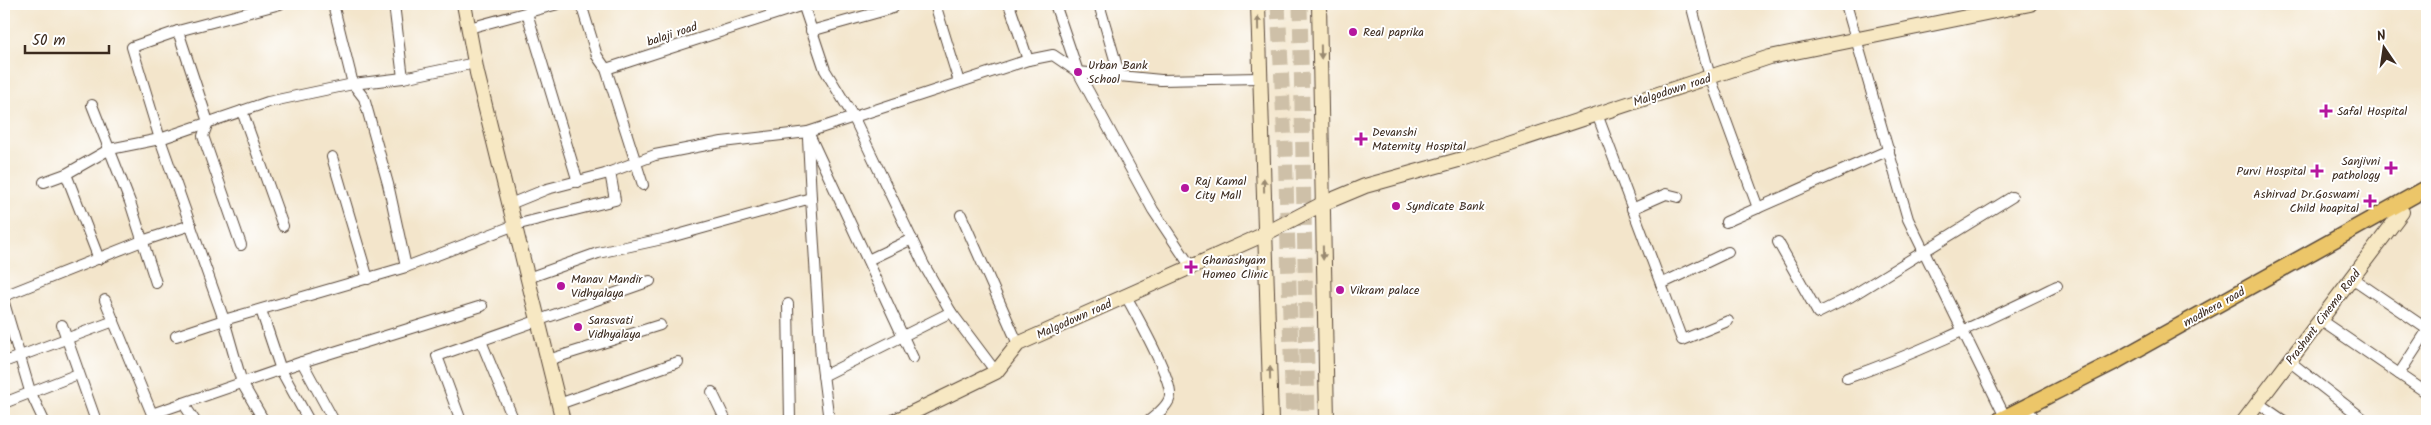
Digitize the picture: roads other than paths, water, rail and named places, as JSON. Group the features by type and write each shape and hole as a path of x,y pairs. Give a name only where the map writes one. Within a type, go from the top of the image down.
{"main road":[{"name":"modhera road","path":"2016,420 2118,360 2427,188"},
{"path":"2016,420 2135,362 2427,198"}],"street":[{"path":"264,421 242,383 224,320 160,138 132,47 242,9 280,4"},
{"path":"332,4 352,84 364,98 388,184 406,267"},
{"path":"394,4 403,78"},
{"path":"464,4 475,63 563,421"},
{"path":"469,28 558,4"},
{"path":"581,4 597,56 606,69 643,185"},
{"path":"803,4 824,70 853,116 912,240 951,312 996,372"},
{"name":"balaji road","path":"606,69 803,4"},
{"path":"935,4 959,82"},
{"path":"1009,4 1028,60"},
{"path":"1055,4 1078,72 1153,210 1191,267"},
{"path":"1099,4 1120,76"},
{"path":"1258,4 1271,421"},
{"path":"1319,4 1327,421"},
{"path":"1690,4 1710,77 1758,208"},
{"path":"1846,4 1908,220 1963,331 2016,420"},
{"name":"Malgodown road","path":"895,421 996,372 1018,344 1265,234 1322,204 1365,186 1462,159 1770,57 2030,4"},
{"path":"811,30 893,8"},
{"path":"527,13 578,182"},
{"path":"178,31 208,122 203,136 241,245"},
{"path":"510,204 547,190 610,172 655,155 722,142 808,132 1028,60 1053,55 1078,72 1161,80 1259,78"},
{"path":"44,182 66,174 110,149 160,138 268,102 352,84 403,78 475,63"},
{"path":"92,105 110,149 156,283"},
{"path":"242,111 283,226"},
{"path":"1597,114 1682,340 1728,321"},
{"path":"808,132 823,376 829,421"},
{"path":"808,132 913,358"},
{"path":"1726,222 1889,150"},
{"path":"332,157 368,279"},
{"path":"176,336 224,320 406,267 515,225 615,200 610,172"},
{"path":"66,174 98,259"},
{"path":"1632,209 1666,194 1678,197"},
{"path":"1778,242 1818,312 1850,297 2012,197"},
{"path":"528,278 598,253 668,238 811,198"},
{"name":"Prashant Cinema Road","path":"2244,421 2402,212"},
{"path":"961,215 1018,344"},
{"path":"4,296 142,241 191,225"},
{"path":"868,260 912,240"},
{"path":"1661,284 1728,252"},
{"path":"2352,278 2427,330 2399,374"},
{"path":"461,421 437,356 650,281"},
{"path":"1847,378 1881,367 1963,331 2057,286"},
{"path":"1126,296 1160,363 1170,394 1168,402 1149,421"},
{"path":"106,300 152,414 302,362 482,306"},
{"path":"4,303 30,391 44,421"},
{"path":"788,304 790,421"},
{"path":"261,310 281,370 309,421"},
{"path":"823,376 951,312"},
{"path":"2320,320 2427,393"},
{"path":"4,362 20,358 114,321"},
{"path":"548,360 660,324"},
{"path":"62,325 96,421"},
{"path":"481,341 514,421"},
{"path":"302,362 334,421"},
{"path":"559,404 678,362"},
{"path":"2289,362 2366,421"},
{"path":"4,403 30,391 78,374"},
{"path":"712,392 726,421"},
{"path":"183,403 195,421"},
{"path":"2258,403 2284,421"}],"tunnel":[{"path":"1278,4 1285,145 1293,421"},
{"path":"1300,4 1308,421"}],"place":[{"name":"Real paprika","path":"1353,32"},
{"name":"Urban Bank School","path":"1078,72"},
{"name":"Safal Hospital","path":"2326,111"},
{"name":"Devanshi Maternity Hospital","path":"1361,139"},
{"name":"Sanjivni pathology","path":"2391,168"},
{"name":"Purvi Hospital","path":"2317,171"},
{"name":"Raj Kamal City Mall","path":"1185,188"},
{"name":"Ashirvad Dr.Goswami Child hoapital","path":"2370,201"},
{"name":"Syndicate Bank","path":"1396,206"},
{"name":"Ghanashyam Homeo Clinic","path":"1191,267"},
{"name":"Manav Mandir Vidhyalaya","path":"561,286"},
{"name":"Vikram palace","path":"1340,290"},
{"name":"Sarasvati Vidhyalaya","path":"578,327"}]}
